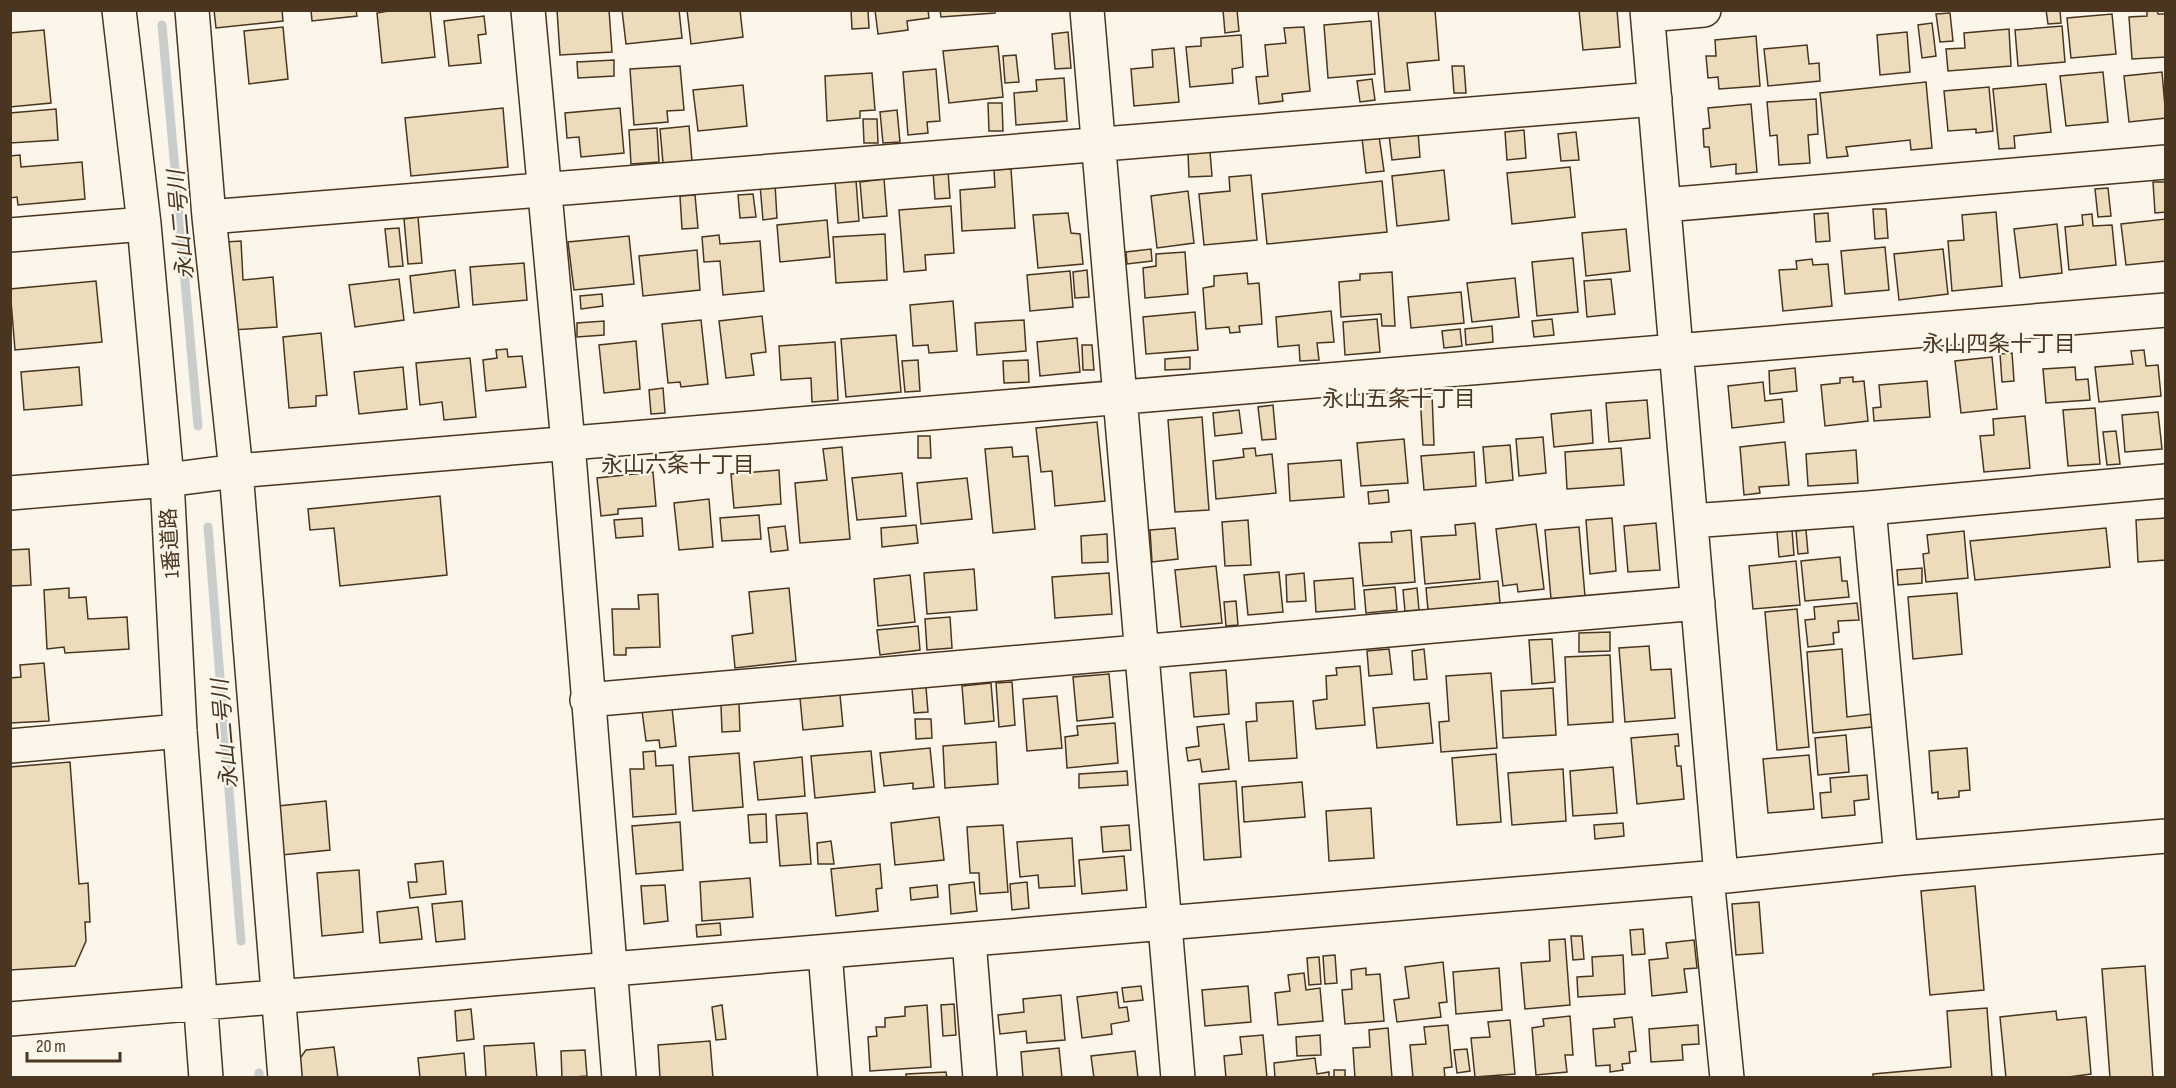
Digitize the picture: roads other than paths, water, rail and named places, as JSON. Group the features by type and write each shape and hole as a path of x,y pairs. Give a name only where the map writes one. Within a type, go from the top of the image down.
{"street":[{"name":"1番道路","path":"119,10 144,224 167,480 180,731 206,1077"},
{"path":"192,10 209,217 236,471 285,1077"},
{"path":"528,10 568,443 619,1077"},
{"path":"1087,10 1178,1077"},
{"path":"1704,10 1648,13 1698,603 1727,1077"},
{"path":"209,217 1655,99"},
{"path":"1664,205 2166,162"},
{"path":"10,235 144,224"},
{"path":"10,493 167,480 236,471 2166,310"},
{"path":"1690,521 1869,508 2166,481"},
{"path":"1869,508 1901,858"},
{"path":"587,700 1698,603"},
{"path":"10,746 180,731"},
{"path":"10,1019 1714,877 1901,858 2166,836"},
{"path":"969,940 980,1077"},
{"path":"825,952 835,1077"}],"waterway":[{"name":"永山二号川","path":"162,25 198,426"},
{"name":"永山二号川","path":"208,527 241,941"},
{"name":"永山二号川","path":"259,1073 259,1078"}],"district":[{"name":"永山四条十丁目","path":"1999,343"},
{"name":"永山五条十丁目","path":"1399,398"},
{"name":"永山六条十丁目","path":"678,464"}]}
